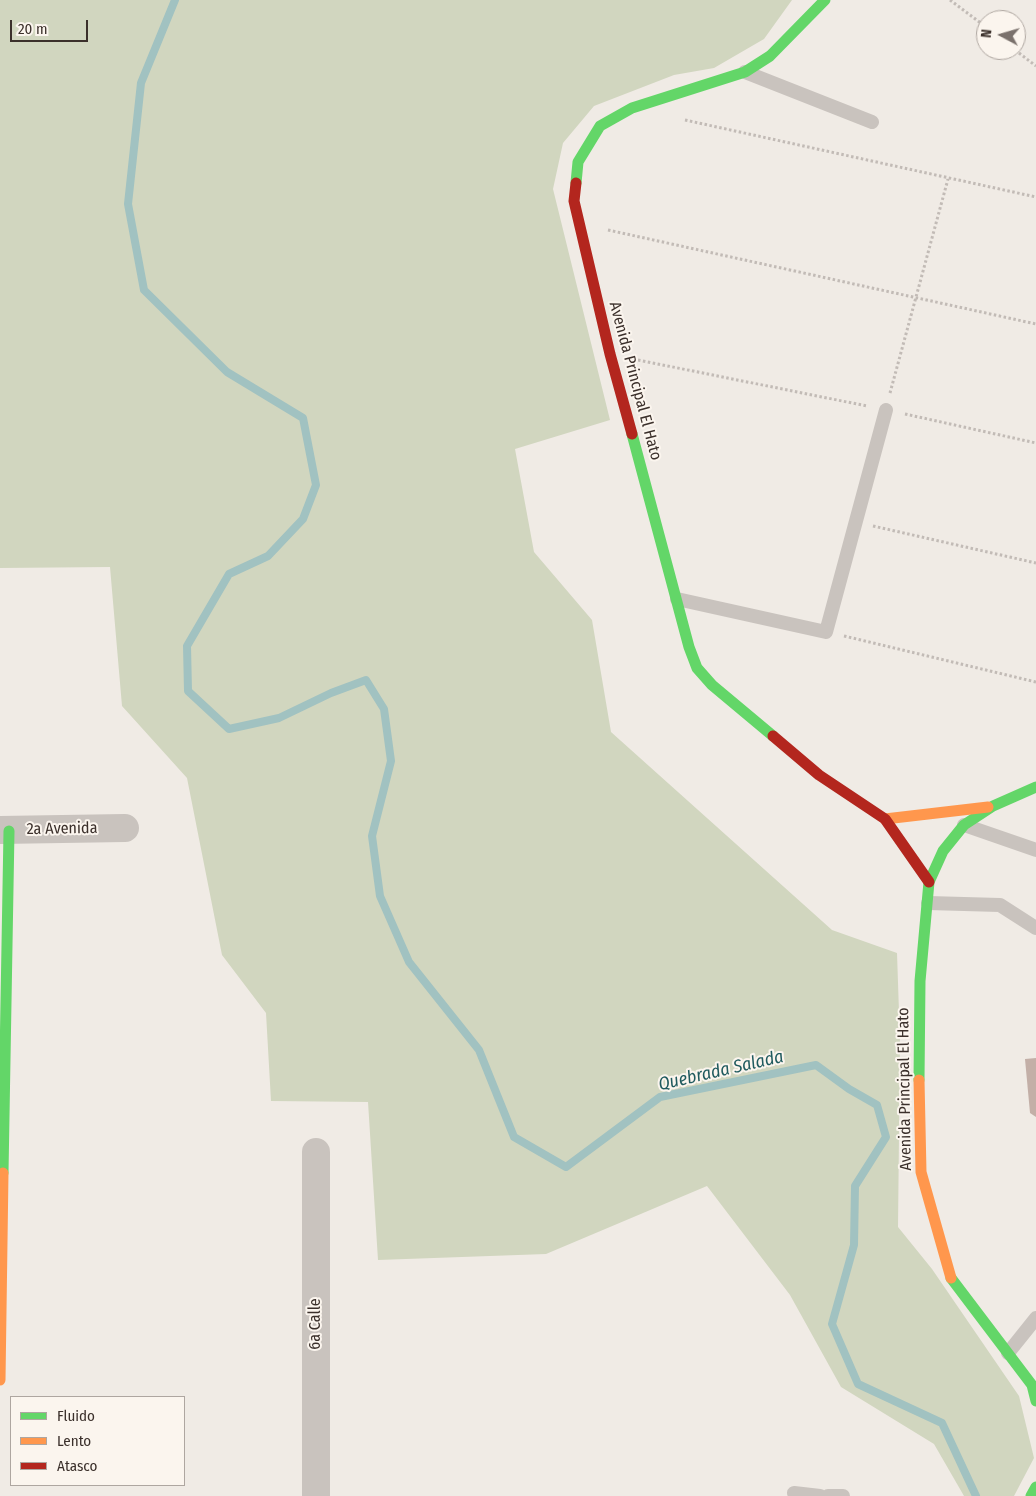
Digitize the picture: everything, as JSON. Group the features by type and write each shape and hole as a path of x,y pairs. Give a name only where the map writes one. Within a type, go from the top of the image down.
{"street":[{"name":"Avenida Principal El Hato","path":"825,0 770,56 746,72 632,108 600,126 578,162 574,201 610,354 677,599 688,647 697,668 712,685 818,775 885,819 929,882"},
{"name":"Avenida Principal El Hato","path":"1036,787 992,806 964,825 943,851 929,882 920,981 918,1060 921,1172 950,1276 1034,1386 1036,1401"},
{"name":"Avenida Principal El Hato","path":"885,819 992,806"},
{"name":"2a Avenida","path":"4,830 125,828"},
{"path":"0,1380 4,830"},
{"name":"6a Calle","path":"316,1152 316,1496"},
{"path":"1031,1496 1036,1487"}],"lane":[{"path":"746,72 872,122"},
{"path":"677,599 826,632 886,410"},
{"path":"964,825 1036,850"},
{"path":"928,903 1000,905 1036,928"},
{"path":"1008,1353 1036,1318"},
{"path":"794,1493 820,1496"},
{"path":"828,1496 843,1496"}],"path":[{"path":"950,0 976,20"},
{"path":"1026,58 1036,66"},
{"path":"680,119 1036,198"},
{"path":"886,410 948,178"},
{"path":"578,224 916,296 1036,324"},
{"path":"647,361 1036,443"},
{"path":"856,522 1036,563"},
{"path":"826,632 1036,682"}],"green space":[{"path":"0,0 792,0 764,39 714,68 674,75 594,106 563,143 553,189 610,420 515,449 534,552 592,620 611,732 832,930 897,953 900,1042 898,1227 932,1269 1019,1396 1034,1458 1014,1496 964,1496 934,1444 841,1387 790,1295 707,1186 546,1254 378,1260 368,1102 271,1101 266,1013 222,955 187,778 122,706 110,567 0,568"}],"building":[{"path":"1036,1058 1036,1117 1030,1113 1025,1059"}],"waterway":[{"name":"Quebrada Salada","path":"175,0 141,83 128,204 144,290 227,372 303,418 316,485 303,519 268,556 229,574 187,646 188,691 229,729 279,718 331,693 366,680 384,709 391,761 372,836 380,896 409,962 479,1050 514,1137 566,1167 660,1097 816,1065 849,1089 877,1105 886,1137 855,1186 854,1245 832,1324 858,1384 942,1423 976,1496"}],"traffic: fast":[{"path":"576,183 578,162 600,126 632,108 745,72 770,56 825,0"},
{"path":"632,434 689,647 697,668 712,685 773,736"},
{"path":"919,1080 920,981 929,882 943,851 964,825 993,806 1036,787"},
{"path":"3,1173 9,831"},
{"path":"951,1278 1032,1385 1036,1401"},
{"path":"1031,1496 1036,1487"}],"traffic: slow":[{"path":"885,819 988,807"},
{"path":"919,1080 921,1172 951,1278"},
{"path":"0,1380 3,1173"}],"traffic: jam":[{"path":"576,183 574,201 610,354 632,434"},
{"path":"773,736 819,775 885,819 929,882"}]}
